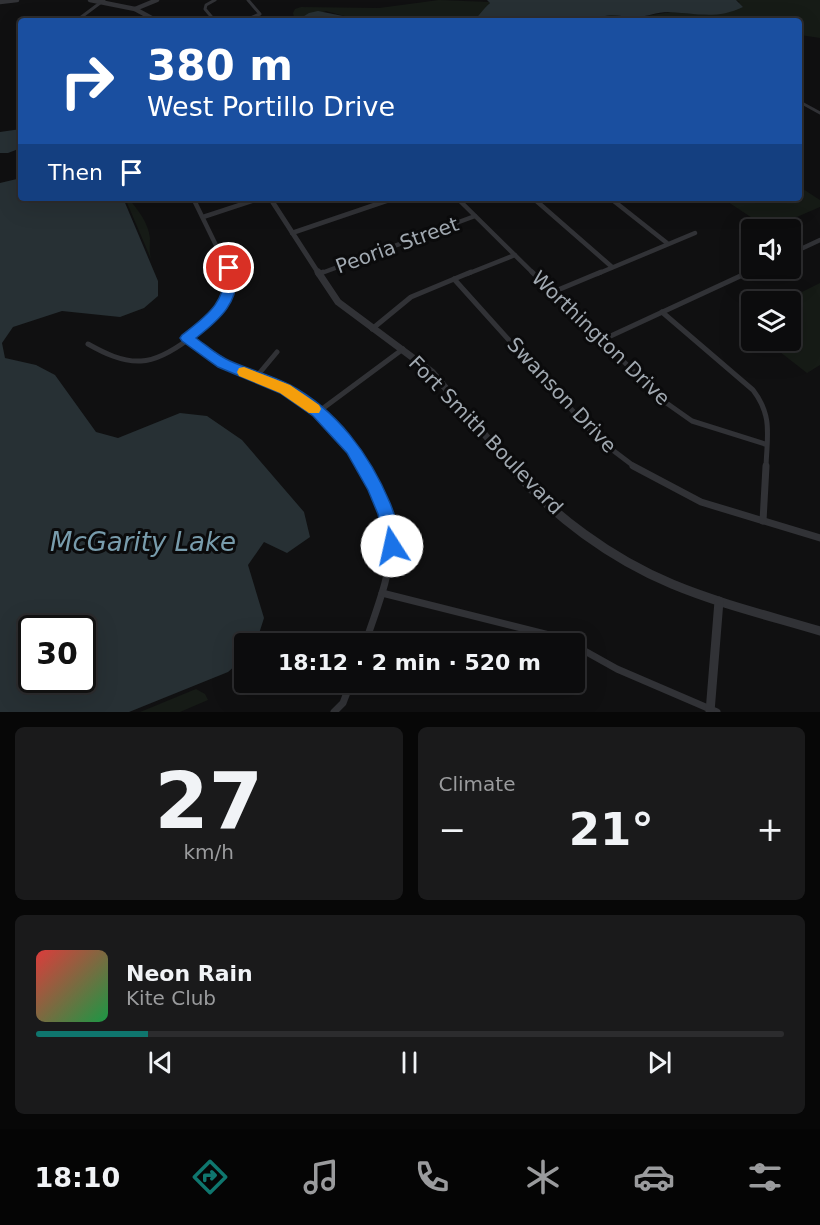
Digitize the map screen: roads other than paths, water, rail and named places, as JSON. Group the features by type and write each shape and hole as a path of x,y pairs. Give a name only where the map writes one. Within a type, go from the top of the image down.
{"street":[{"path":"0,2 17,0"},
{"path":"90,0 135,9 152,18"},
{"path":"135,9 158,0"},
{"path":"213,18 205,7 215,0"},
{"path":"249,0 260,14 250,18"},
{"path":"80,18 103,1"},
{"path":"802,103 814,110"},
{"path":"802,108 820,112"},
{"path":"88,344 110,357 160,360 213,318 226,300 231,280 229,268 195,201"},
{"path":"203,217 252,201"},
{"name":"Fort Smith Boulevard","path":"272,201 338,302 432,372 520,477 574,527 603,547 670,583 719,601 820,631"},
{"path":"292,233 386,201"},
{"name":"Worthington Drive","path":"460,201 665,402 692,421 714,430 765,444"},
{"path":"536,201 612,267"},
{"path":"614,201 667,243"},
{"name":"Peoria Street","path":"318,274 475,216"},
{"path":"553,292 695,233"},
{"path":"801,249 820,240"},
{"path":"372,329 411,297 515,255"},
{"path":"602,340 741,276"},
{"name":"Swanson Drive","path":"454,279 598,439 641,472 701,502 820,538"},
{"path":"662,312 753,390 763,403 768,417 763,521"},
{"path":"186,338 223,364 285,389 318,412 353,448 387,514 392,546 382,593 369,633"},
{"path":"318,412 403,349"},
{"path":"257,376 278,352"},
{"path":"382,593 541,633"},
{"path":"585,651 616,669 713,711 719,601"},
{"path":"334,712 343,703 347,693"}],"water":[{"path":"487,0 736,0 743,7 715,15 664,12 639,17 609,15 599,18 476,18 490,3"},
{"path":"318,11 348,17 391,18 301,18"},
{"path":"18,129 18,149 0,153 0,132"},
{"name":"McGarity Lake","path":"18,179 18,201 124,201 158,281 158,296 144,308 120,317 62,311 13,327 2,343 5,358 36,365 55,375 96,432 118,438 180,413 207,416 242,440 304,512 310,537 287,553 264,542 248,565 264,618 259,633 234,633 234,667 228,672 129,712 0,712 0,183"}]}
